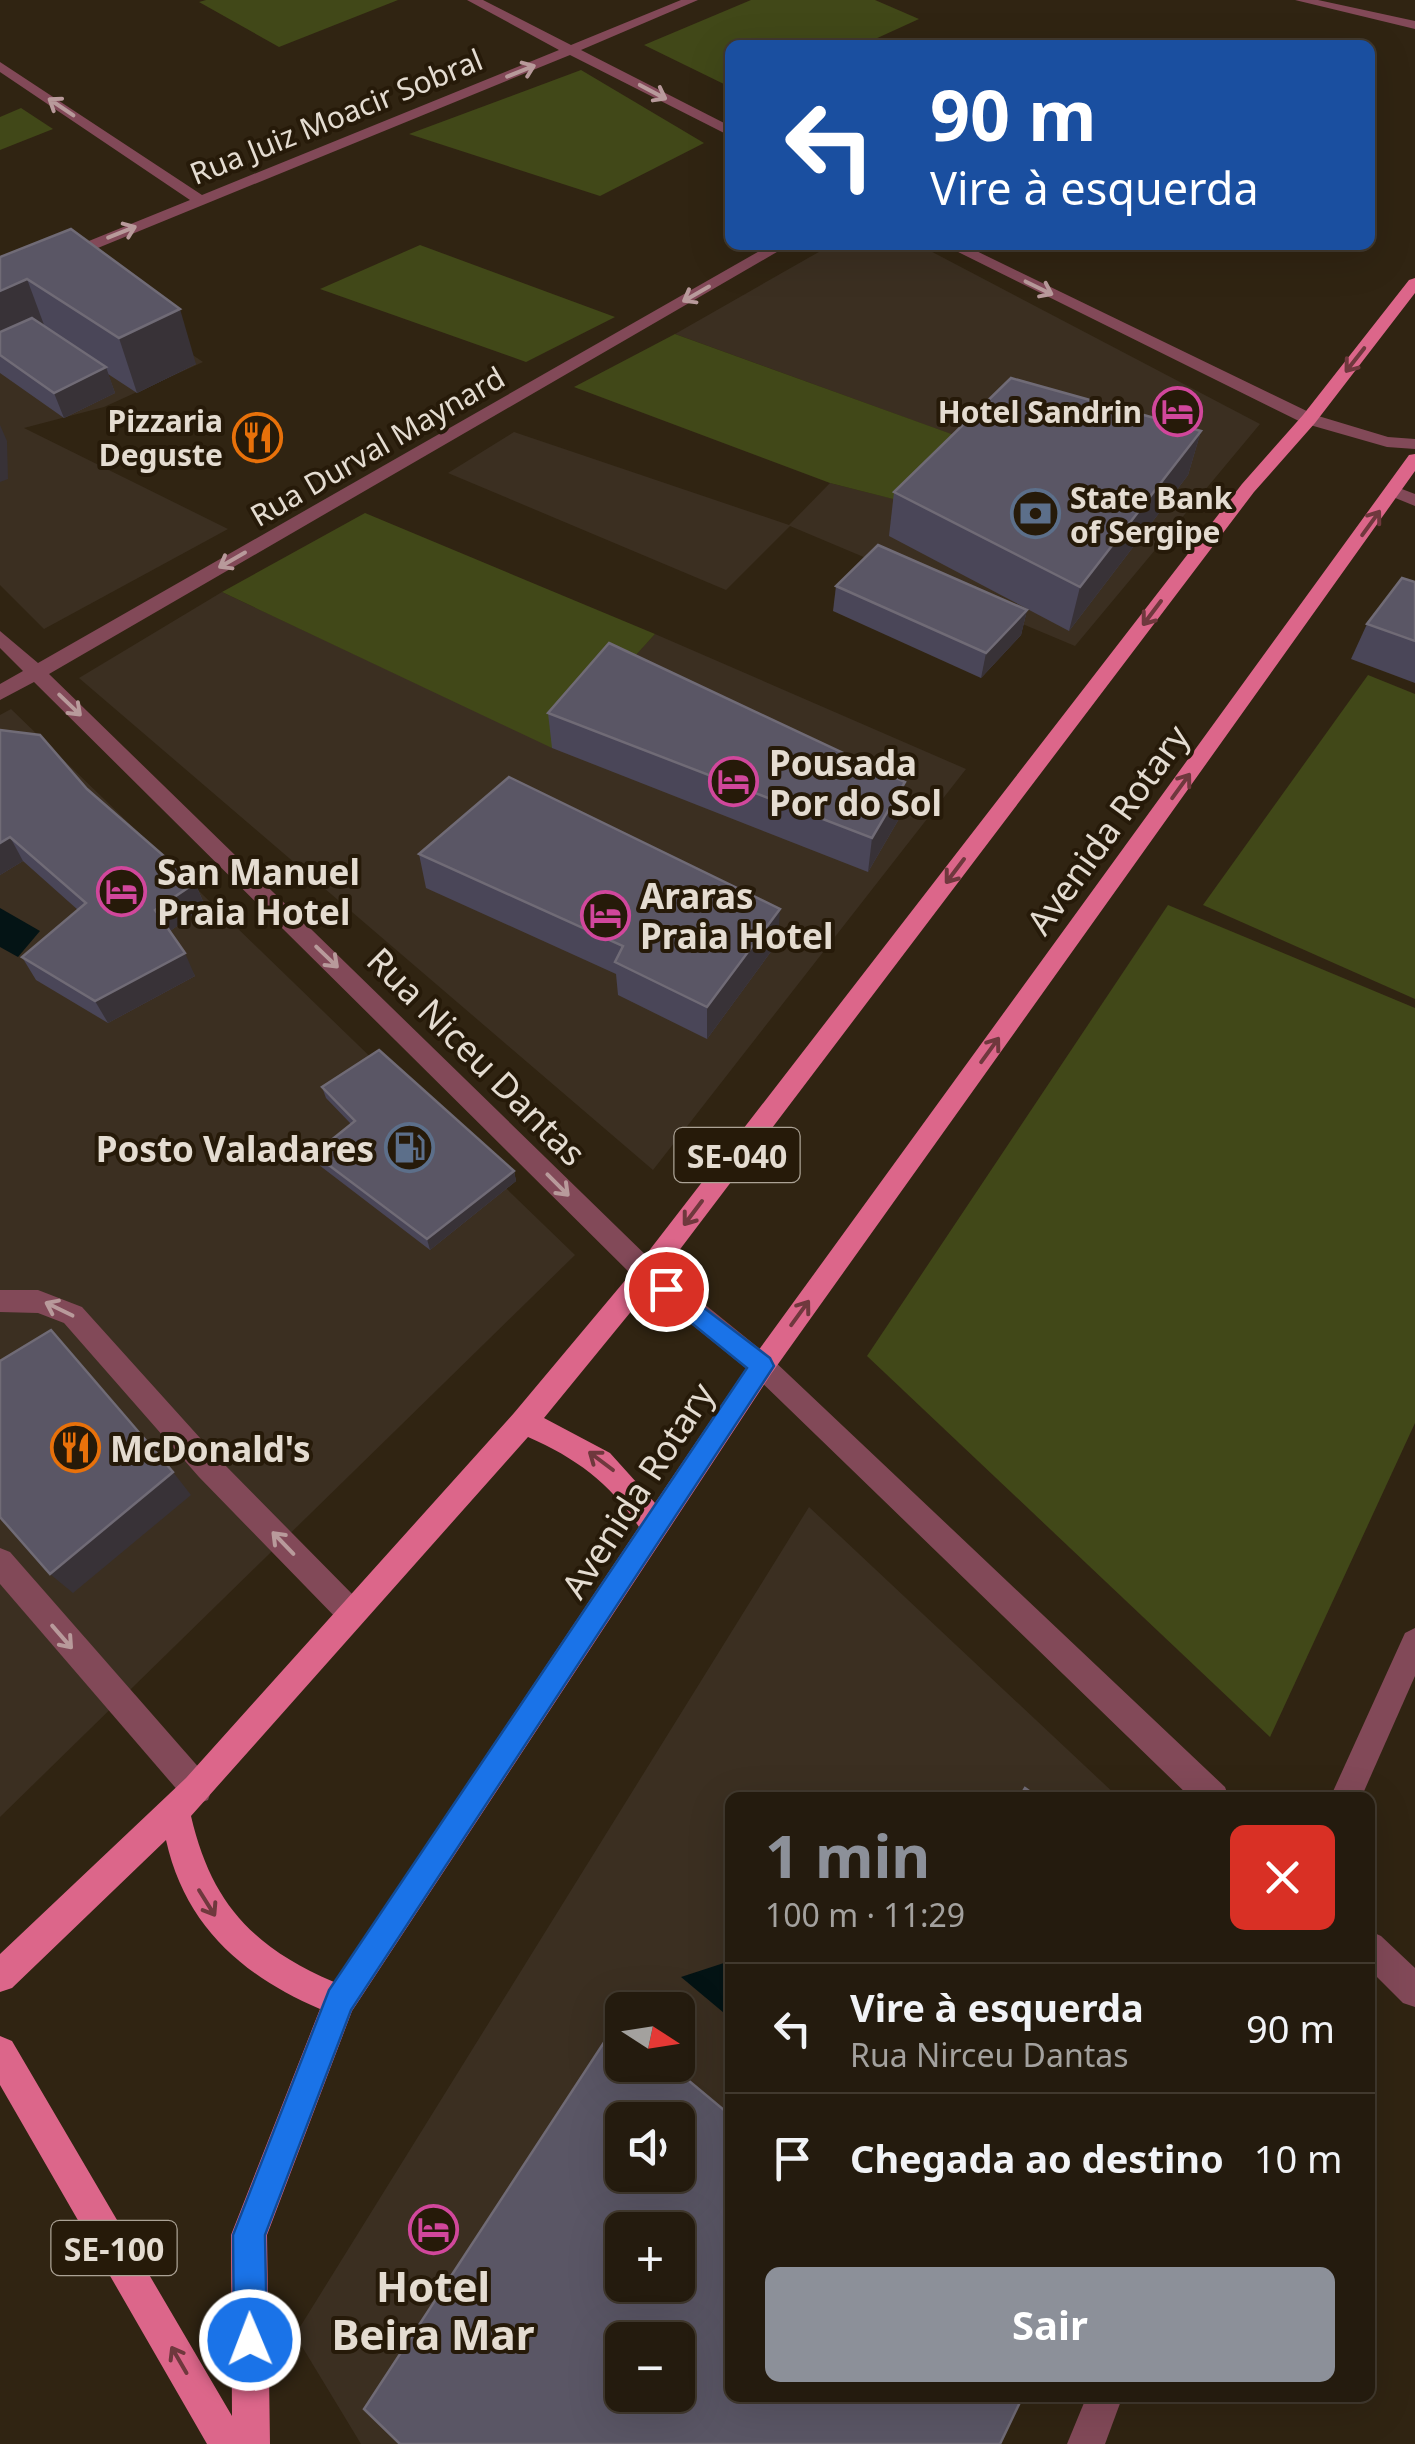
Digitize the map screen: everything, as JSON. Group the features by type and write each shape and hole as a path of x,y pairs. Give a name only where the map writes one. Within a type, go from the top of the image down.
{"main road":[{"name":"SE-040","path":"0,1976 175,1813 524,1422 646,1274 1248,488 1310,419 1415,283"},
{"name":"Avenida Rotary","path":"252,2444 249,2235 340,2001 762,1366 1405,496 1415,459"},
{"path":"524,1422 606,1463 628,1484 655,1528"},
{"path":"175,1813 182,1858 209,1910 245,1948 285,1979 340,2001"},
{"name":"SE-100","path":"0,2053 228,2444"}],"street":[{"path":"473,0 725,129"},
{"name":"Rua Juiz Moacir Sobral","path":"0,283 692,0"},
{"path":"1301,0 1415,24"},
{"path":"1358,0 1415,12"},
{"path":"0,66 200,200"},
{"name":"Rua Durval Maynard","path":"0,694 772,250"},
{"path":"962,250 1310,419 1387,442 1415,444"},
{"name":"Rua Niceu Dantas","path":"0,637 646,1274 762,1366 1208,1792"},
{"path":"0,1301 42,1302 73,1315 209,1468 351,1613"},
{"path":"0,1562 197,1788"},
{"path":"1348,1792 1415,1644"},
{"path":"1375,1952 1415,1990"},
{"path":"1086,2444 1102,2402"}],"shaded area":[{"path":"822,250 929,250 1260,424 1075,646 790,526 726,590 448,473 514,432 789,525 830,483 898,500 956,436 675,334"},
{"path":"78,277 203,362 104,407 24,428 228,529 44,629 0,585 0,309"},
{"path":"222,592 552,747 655,634 966,769 653,1170 79,678"},
{"path":"11,709 575,1255 0,1817 0,715"},
{"path":"0,908 40,931 18,957 0,947"},
{"path":"809,1507 1113,1792 725,1792 725,2402 753,2402 998,2444 361,2444 295,2335"},
{"path":"725,1963 725,2014 681,1977"}],"green space":[{"path":"398,0 279,47 199,2"},
{"path":"751,0 875,0 919,19 873,40 725,40 725,85 644,45"},
{"path":"581,70 704,143 600,196 409,134"},
{"path":"21,108 53,129 0,150 0,117"},
{"path":"420,245 615,317 526,362 320,289"},
{"path":"675,334 957,436 897,500 830,483 574,387"},
{"path":"365,513 655,634 552,748 222,592"},
{"path":"1368,675 1415,694 1415,999 1203,905"},
{"path":"1168,905 1415,1008 1415,1423 1270,1737 867,1356"}],"building":[{"path":"71,229 180,309 119,338 27,279 0,291 0,257"},
{"path":"32,318 106,367 54,393 0,355 0,332"},
{"name":"State Bank of Sergipe","path":"1011,378 1201,431 1080,587 894,492"},
{"path":"878,545 1027,610 986,653 836,586"},
{"path":"1402,578 1415,582 1415,641 1367,624"},
{"path":"609,643 905,782 872,838 548,713"},
{"name":"San Manuel Praia Hotel","path":"0,730 40,735 87,789 195,883 155,910 185,953 95,1001 22,957 86,903 10,837 0,843"},
{"name":"Araras Praia Hotel","path":"509,777 780,909 707,1007 615,962 623,946 419,854"},
{"name":"Posto Valadares","path":"379,1050 514,1171 427,1239 314,1154 355,1121 322,1087"},
{"name":"McDonald's","path":"51,1330 173,1472 50,1574 0,1517 0,1361"},
{"path":"605,2041 605,2082 690,2082 725,2111 725,2402 1020,2402 1000,2444 400,2444 364,2409"}],"place":[{"name":"Hotel Sandrin","path":"1177,411"},
{"name":"Pizzaria Deguste","path":"258,437"},
{"name":"State Bank of Sergipe","path":"1035,514"},
{"name":"Pousada Por do Sol","path":"734,782"},
{"name":"San Manuel Praia Hotel","path":"122,891"},
{"name":"Araras Praia Hotel","path":"605,915"},
{"name":"Posto Valadares","path":"409,1148"},
{"name":"McDonald's","path":"75,1448"},
{"name":"Hotel Beira Mar","path":"433,2229"}],"route":[{"path":"250,2340 249,2235 340,2001 762,1366 666,1289"}]}
